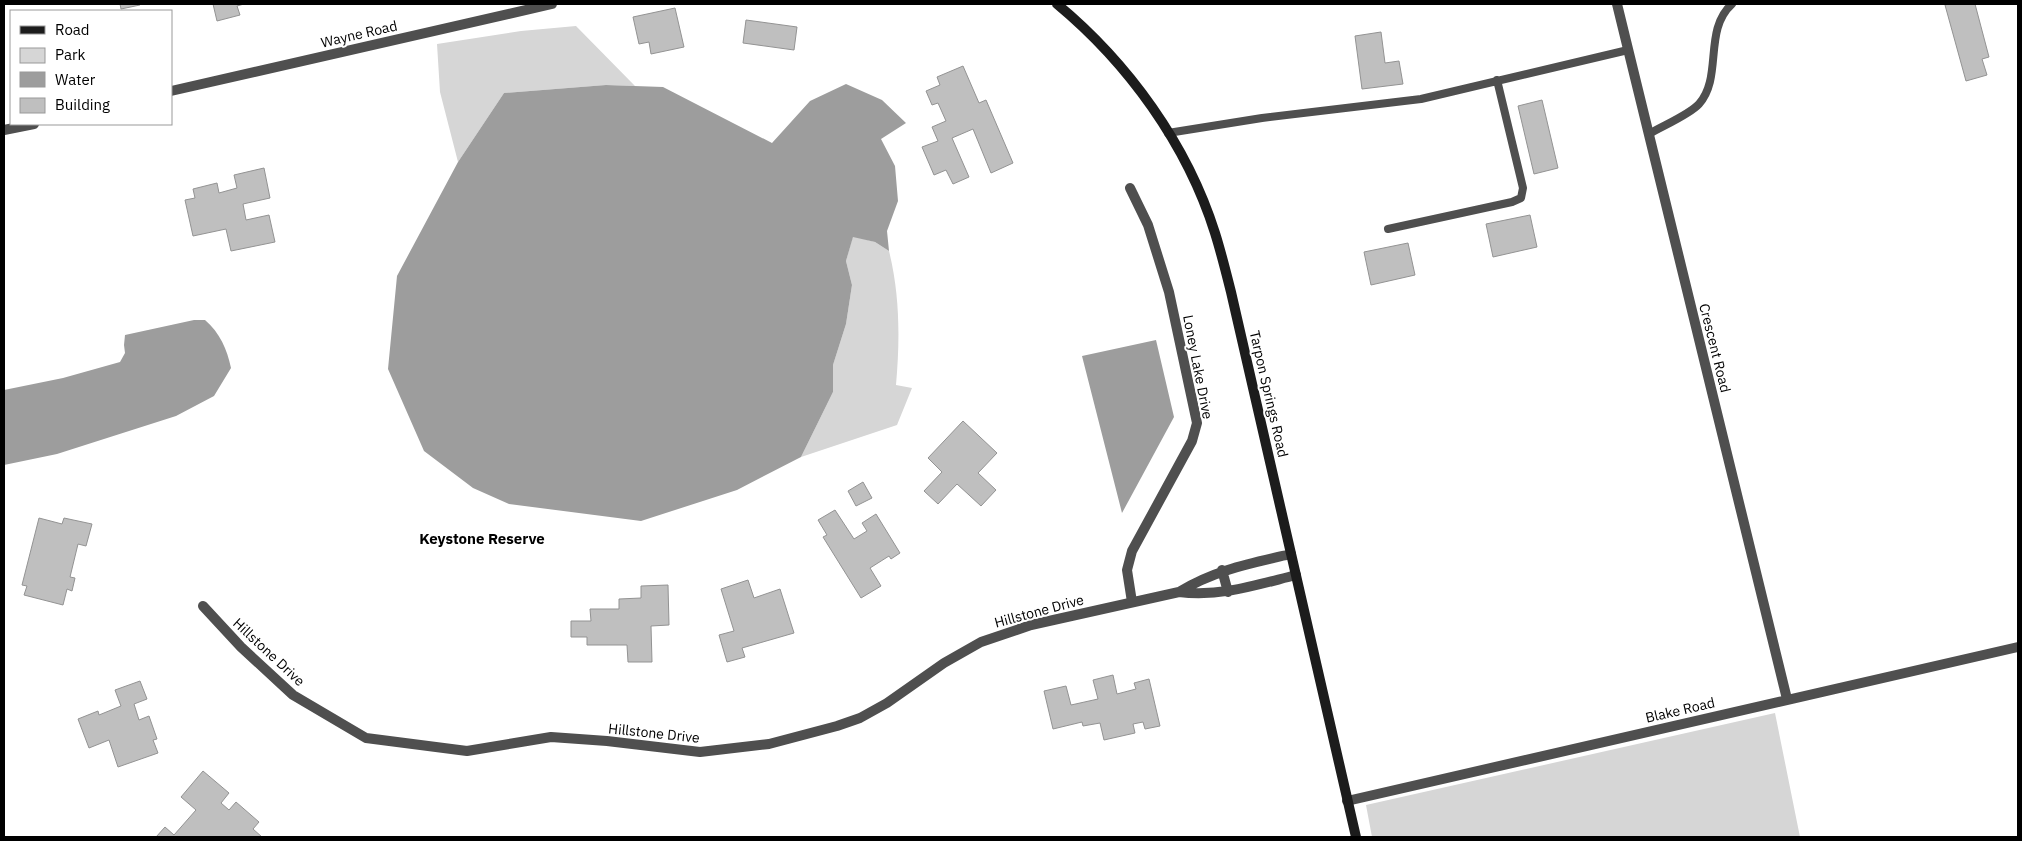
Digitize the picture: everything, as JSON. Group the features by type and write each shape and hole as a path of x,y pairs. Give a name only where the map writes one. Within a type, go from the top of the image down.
{"main road":[{"name":"Tarpon Springs Road","path":"1057,4 1106,50 1147,101 1168,133 1190,173 1215,232 1231,292 1356,837"}],"street":[{"name":"Wayne Road","path":"172,91 552,4"},
{"name":"Crescent Road","path":"1617,4 1787,699"},
{"path":"4,130 29,125"},
{"name":"Loney Lake Drive","path":"1130,188 1148,225 1169,292 1197,423 1192,441 1132,550 1127,570 1132,602"},
{"name":"Hillstone Drive","path":"1179,592 1200,578 1222,570 1291,554"},
{"path":"1222,570 1228,592"},
{"name":"Hillstone Drive","path":"203,606 241,647 293,695 366,738 468,751 552,737 607,741 700,752 768,744 860,718 887,703 944,662 981,642 1031,625 1179,592 1204,595 1228,592 1296,575"},
{"name":"Blake Road","path":"1348,801 2018,647"}],"lane":[{"path":"1649,134 1697,106 1706,94 1719,23 1732,4"},
{"path":"1168,133 1262,118 1421,99 1628,50"},
{"path":"1388,229 1512,202 1521,198 1523,188 1497,80"}],"green space":[{"path":"576,26 635,86 606,85 504,93 458,162 440,92 437,44 521,31"},
{"path":"853,236 875,242 889,251 893,268 898,318 896,385 912,388 897,425 801,457 833,392 833,365 846,324 852,285 846,261"},
{"path":"1775,713 1800,837 1372,837 1366,805"}],"water":[{"path":"846,84 882,100 906,123 881,139 895,166 898,201 887,231 889,251 875,242 853,237 846,261 852,285 846,324 833,365 833,392 801,457 737,490 641,521 509,504 473,488 424,451 388,369 397,276 458,162 504,93 606,85 663,87 772,143 810,101"},
{"path":"194,320 205,320 215,330 225,348 231,368 214,396 176,416 57,454 4,465 4,390 63,378 120,362 125,353 125,335"},
{"path":"1156,340 1174,417 1122,513 1082,356"}],"building":[{"path":"120,4 139,4 140,5 121,9"},
{"path":"213,4 244,4 237,6 240,15 217,21"},
{"path":"1975,4 1989,57 1982,59 1987,75 1966,81 1945,5"},
{"path":"675,8 684,47 651,54 649,42 639,44 633,17"},
{"path":"746,20 797,27 794,50 743,43"},
{"path":"1381,32 1385,63 1399,61 1403,84 1362,89 1355,36"},
{"path":"963,66 979,103 986,100 1013,163 991,173 973,129 952,138 969,177 953,184 946,170 934,175 922,147 938,141 932,127 946,121 938,103 932,105 926,91 940,85 937,77"},
{"path":"1542,100 1558,168 1534,174 1518,106"},
{"path":"264,168 270,198 243,204 246,220 269,215 275,242 231,251 226,229 193,236 185,200 195,198 193,189 217,183 219,193 237,188 234,175"},
{"path":"1530,215 1537,247 1493,257 1486,224"},
{"path":"1408,243 1415,275 1371,285 1364,252"},
{"path":"963,421 997,453 978,473 996,490 981,506 957,484 938,504 924,491 942,472 928,458"},
{"path":"863,482 872,498 856,506 848,491"},
{"path":"835,510 854,539 867,531 862,523 876,514 900,553 891,559 889,556 870,568 881,586 861,598 823,537 827,535 818,520"},
{"path":"39,518 62,524 64,518 92,524 86,546 78,544 70,577 75,578 72,591 67,589 63,605 24,595 27,586 22,585"},
{"path":"748,580 754,598 780,589 794,633 742,648 745,657 727,662 719,635 734,631 721,589"},
{"path":"668,585 669,625 651,626 652,662 628,662 627,645 587,645 587,637 571,637 571,621 591,621 590,609 619,609 619,599 641,598 641,586"},
{"path":"1113,675 1117,694 1136,689 1134,683 1149,679 1160,726 1145,729 1143,722 1133,724 1135,733 1104,740 1100,723 1083,726 1082,722 1053,729 1044,691 1066,686 1071,705 1098,699 1093,680"},
{"path":"140,681 147,699 134,704 139,720 149,716 157,739 153,740 158,753 118,767 109,740 89,748 78,719 98,711 99,715 121,706 115,690"},
{"path":"203,771 229,793 221,803 229,810 236,802 259,822 253,829 262,837 156,837 165,827 174,835 196,810 181,797"}],"district":[{"name":"Keystone Reserve","path":"482,539"}]}
